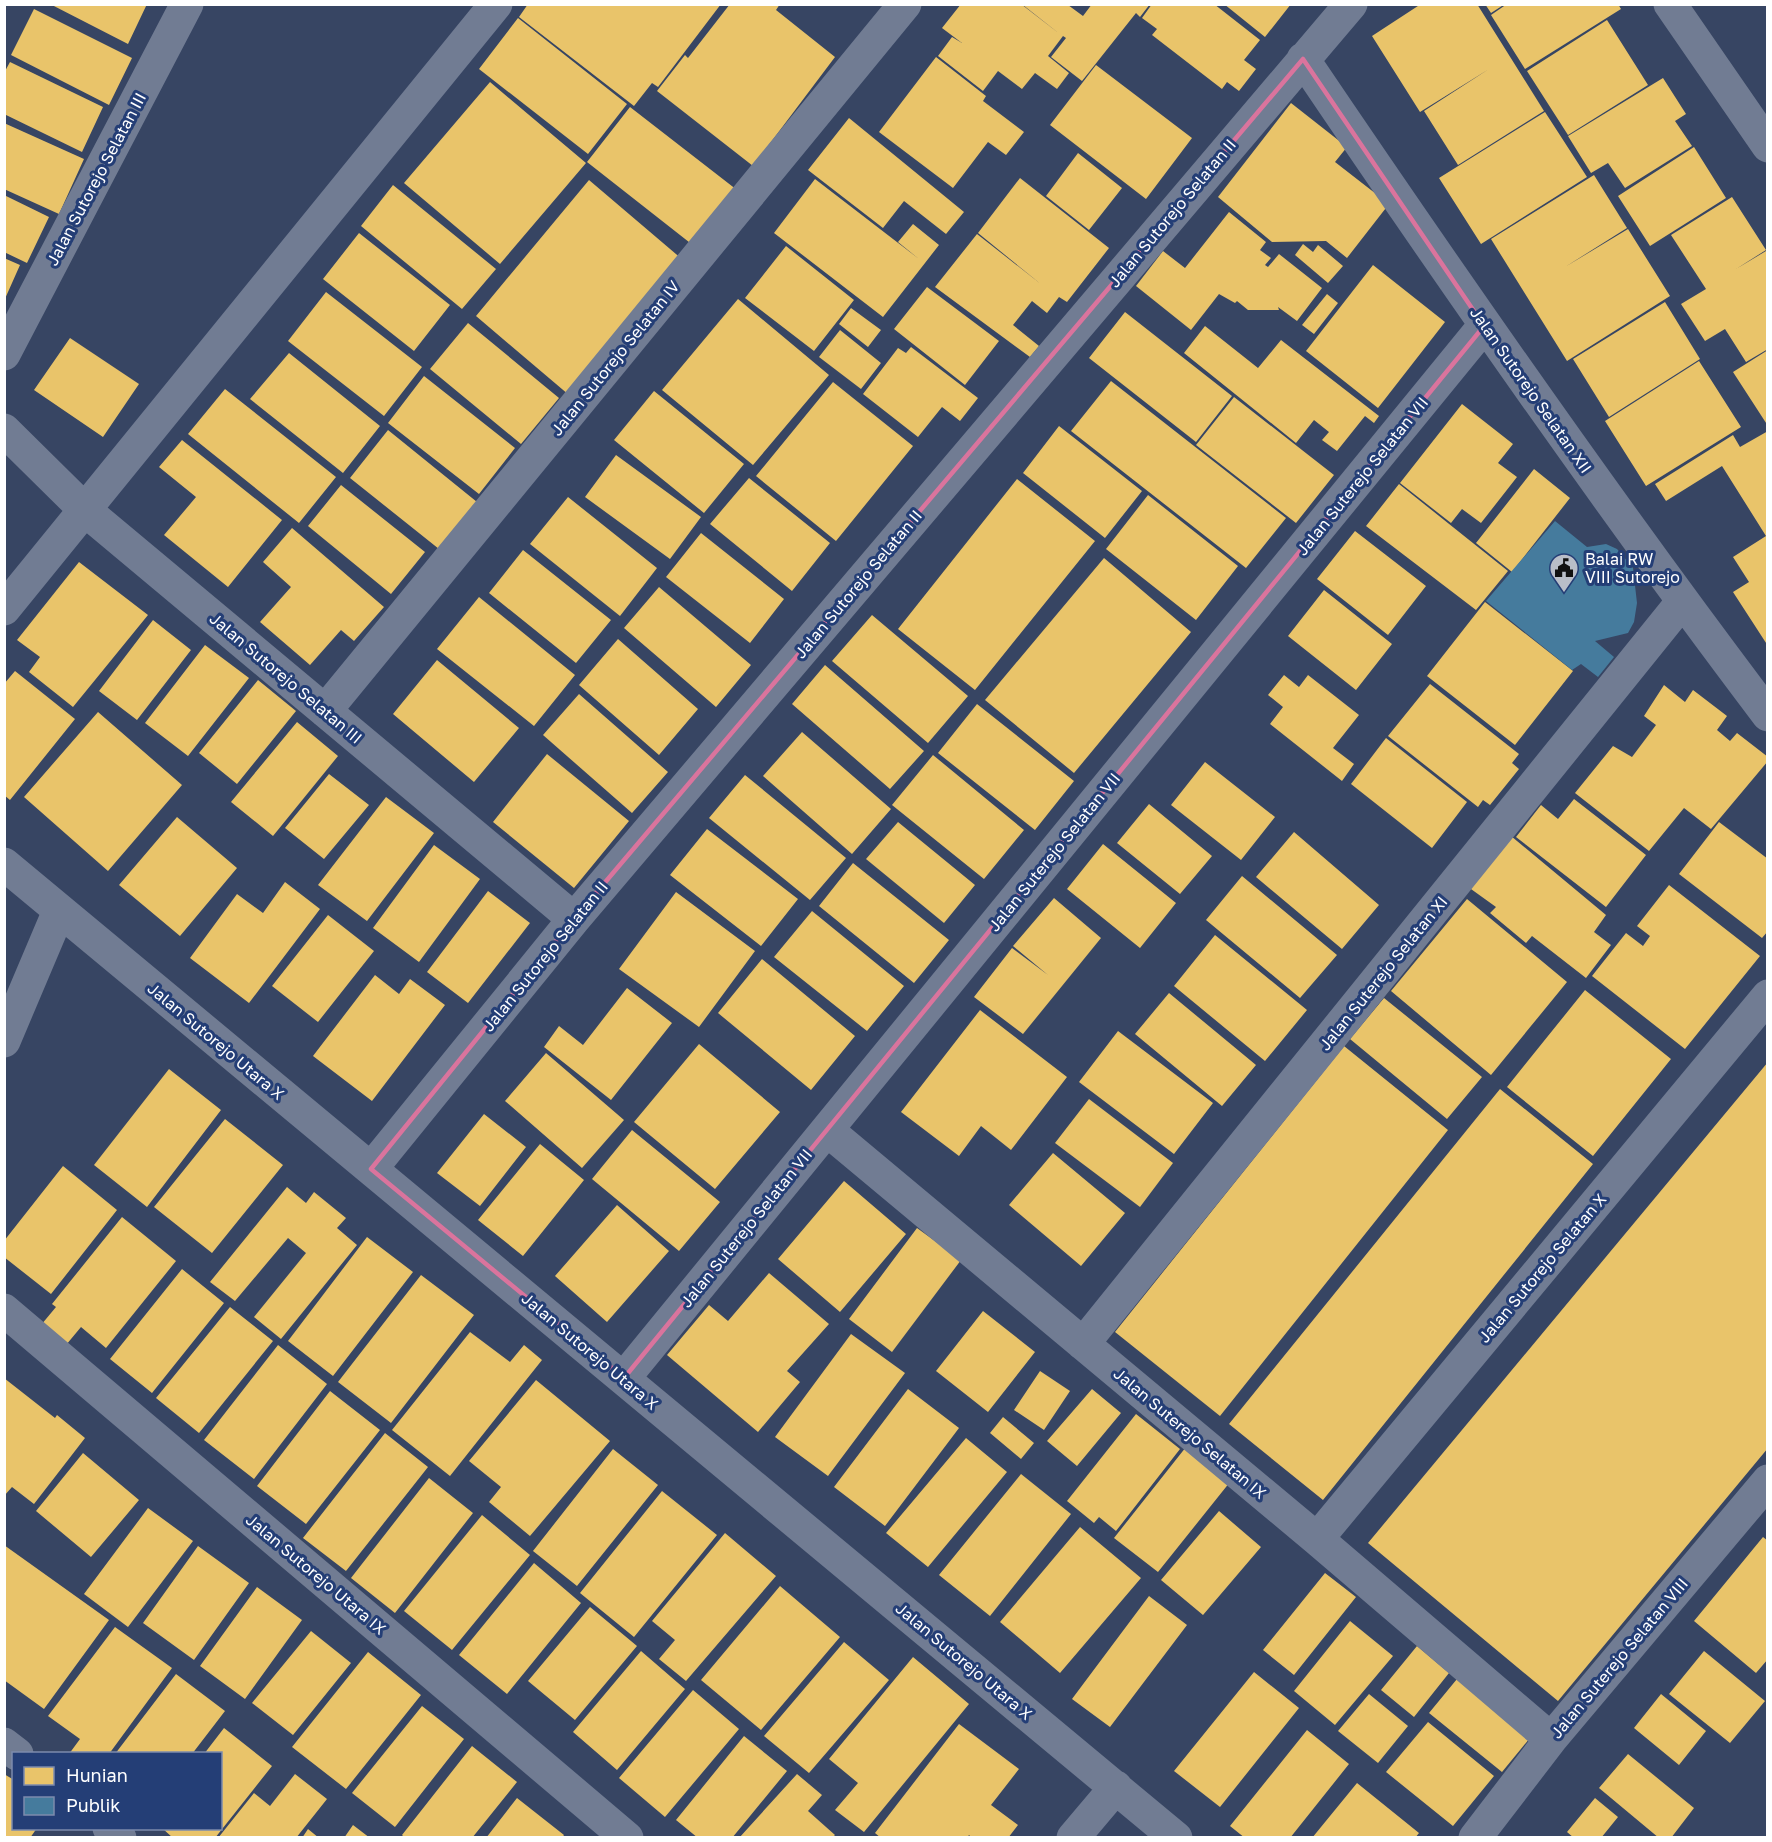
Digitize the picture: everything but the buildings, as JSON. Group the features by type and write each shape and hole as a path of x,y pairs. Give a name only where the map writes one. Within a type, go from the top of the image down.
{"street":[{"name":"Jalan Sutorejo Selatan III","path":"4,354 187,4"},
{"path":"4,609 496,4"},
{"name":"Jalan Sutorejo Selatan II","path":"371,1169 574,919 1351,4"},
{"path":"1670,4 1767,146"},
{"name":"Jalan Sutorejo Selatan IV","path":"325,711 900,6"},
{"name":"Jalan Sutorejo Selatan XII","path":"1303,59 1484,326 1767,715"},
{"name":"Jalan Suterejo Selatan VII","path":"624,1378 1484,326"},
{"name":"Jalan Sutorejo Selatan III","path":"4,430 86,511 574,919"},
{"name":"Jalan Suterejo Selatan XI","path":"1083,1344 1683,602"},
{"name":"Jalan Sutorejo Utara X","path":"4,864 1176,1838"},
{"path":"4,1041 59,911"},
{"name":"Jalan Sutorejo Selatan X","path":"1317,1539 1767,996"},
{"name":"Jalan Suterejo Selatan IX","path":"827,1130 1317,1539 1551,1739"},
{"name":"Jalan Sutorejo Utara IX","path":"4,1310 627,1838"},
{"name":"Jalan Suterejo Selatan VIII","path":"1475,1838 1551,1739 1767,1481"},
{"path":"1072,1838 1116,1786"}],"highlighted area":[{"path":"1303,59 1484,326 624,1378 371,1169 574,919"}],"place":[{"name":"Balai RW VIII Sutorejo","path":"1564,594"}]}
